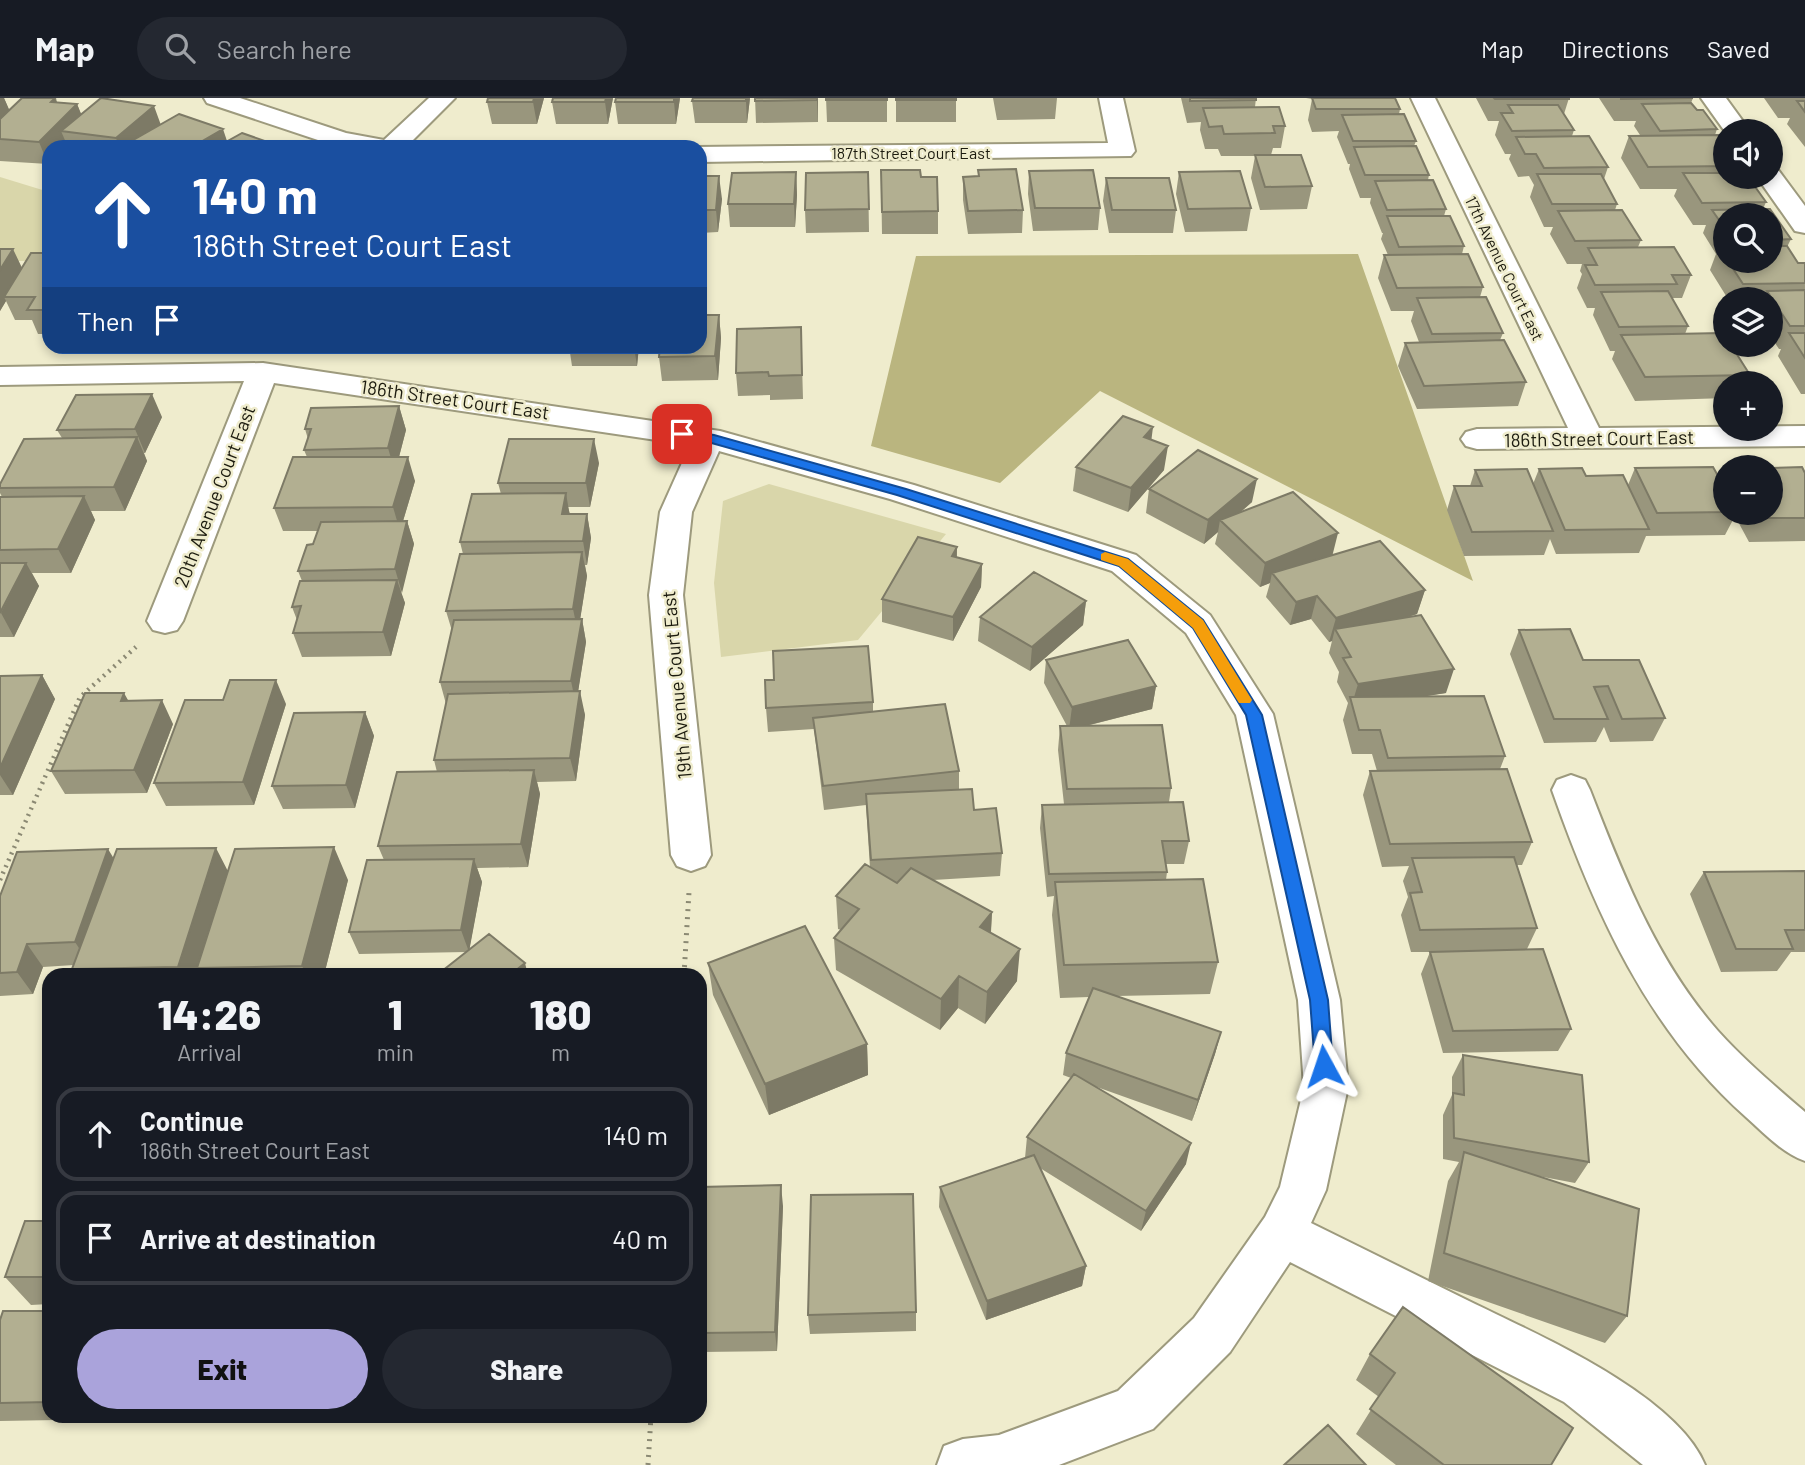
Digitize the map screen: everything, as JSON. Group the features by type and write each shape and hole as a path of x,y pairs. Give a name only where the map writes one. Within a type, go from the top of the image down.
{"street":[{"path":"216,98 341,140"},
{"path":"398,140 443,98"},
{"name":"187th Street Court East","path":"707,154 1122,151 1111,98"},
{"name":"17th Avenue Court East","path":"1423,98 1588,438"},
{"path":"1713,98 1728,119"},
{"path":"1779,189 1805,225"},
{"name":"186th Street Court East","path":"0,376 263,372 709,438 902,492 1124,562 1198,624 1254,715 1319,1000 1326,1087 1303,1190 1282,1233 1212,1335 1135,1411 999,1461 963,1465"},
{"name":"20th Avenue Court East","path":"166,621 263,372"},
{"name":"186th Street Court East","path":"1477,439 1805,436"},
{"name":"19th Avenue Court East","path":"691,855 666,595 676,512 709,438"},
{"path":"1571,790 1597,863 1643,961 1689,1026 1728,1072 1805,1140"},
{"path":"1282,1233 1582,1384 1660,1445 1679,1465"}],"path":[{"path":"0,880 80,697 166,621"},
{"path":"684,968 691,855"},
{"path":"648,1465 651,1423"}],"shaded area":[{"path":"0,177 42,190 42,261 0,261"},
{"path":"1358,254 1473,581 1100,391 1000,483 871,446 916,256"},
{"path":"769,484 946,534 858,640 721,657 714,583 723,501"}],"building":[{"path":"22,98 55,98 51,102 77,104 39,142 0,139 0,119"},
{"path":"101,98 154,106 116,138 61,131"},
{"path":"488,98 534,98 533,102 487,102"},
{"path":"553,98 606,98 605,102 552,102"},
{"path":"616,98 674,98 674,102 615,102"},
{"path":"693,98 746,98 746,101 692,101"},
{"path":"755,98 817,98 817,100 755,101"},
{"path":"887,98 887,100 826,100"},
{"path":"956,98 956,100 896,100"},
{"path":"1190,98 1256,98 1256,100 1190,101"},
{"path":"1312,98 1395,98 1400,109 1316,109"},
{"path":"1569,98 1569,99 1495,99"},
{"path":"1621,98 1693,98 1621,99"},
{"path":"1797,101 1805,101 1805,112"},
{"path":"1691,103 1697,110 1703,110 1713,124 1713,129 1660,131 1642,104"},
{"path":"1508,105 1558,105 1574,130 1512,131 1501,113 1513,113"},
{"path":"1279,107 1285,126 1273,126 1275,133 1224,134 1222,126 1209,127 1203,108"},
{"path":"179,114 223,129 204,140 133,140"},
{"path":"1404,114 1416,141 1353,141 1342,115"},
{"path":"242,133 262,140 230,140"},
{"path":"1713,135 1713,166 1648,167 1629,136"},
{"path":"1589,136 1608,167 1544,168 1536,154 1525,154 1516,137"},
{"path":"1416,146 1429,175 1365,175 1354,147"},
{"path":"1255,155 1301,155 1312,186 1265,187"},
{"path":"1016,169 1023,210 968,211 963,177 979,176 978,170"},
{"path":"881,170 920,170 921,177 937,177 938,211 882,212"},
{"path":"1093,170 1100,208 1035,208 1029,171"},
{"path":"1240,171 1251,208 1188,209 1179,172"},
{"path":"796,172 794,204 728,204 732,173"},
{"path":"868,172 869,209 805,210 806,173"},
{"path":"1683,173 1713,173 1713,189 1757,189 1766,202 1702,203"},
{"path":"1537,174 1601,174 1617,204 1552,204"},
{"path":"707,176 719,176 716,210 707,210"},
{"path":"1106,178 1169,178 1176,210 1112,210"},
{"path":"1433,180 1446,209 1387,210 1375,181"},
{"path":"1622,210 1641,240 1575,241 1558,211"},
{"path":"1387,216 1450,216 1464,246 1399,247"},
{"path":"1783,228 1791,239 1783,239"},
{"path":"1783,246 1787,246 1798,263 1805,263 1805,283 1743,284 1736,273 1783,273"},
{"path":"1674,247 1691,275 1672,275 1677,284 1595,285 1585,265 1597,265 1588,248"},
{"path":"0,249 13,249 0,270"},
{"path":"31,253 42,253 42,310 27,310 35,297 4,297"},
{"path":"1468,254 1483,287 1397,288 1384,255"},
{"path":"1805,290 1805,326 1790,326 1783,315 1783,291"},
{"path":"1668,291 1688,326 1619,327 1601,292"},
{"path":"1486,297 1503,333 1432,334 1417,298"},
{"path":"707,315 719,315 715,356 659,357 659,354 707,354"},
{"path":"801,327 802,375 736,373 737,329"},
{"path":"1713,333 1713,357 1739,357 1747,371 1713,371 1713,376 1645,377 1621,335"},
{"path":"1789,333 1805,333 1805,358"},
{"path":"1504,340 1526,382 1424,386 1405,343"},
{"path":"152,394 135,429 57,430 76,395"},
{"path":"399,406 388,448 304,450 311,429 305,429 311,408"},
{"path":"1123,416 1153,427 1144,437 1168,446 1131,488 1076,467"},
{"path":"137,437 114,487 0,488 24,439"},
{"path":"509,439 594,439 586,483 498,483"},
{"path":"1198,450 1257,479 1208,520 1149,489"},
{"path":"293,457 408,457 393,507 274,508"},
{"path":"1713,467 1713,512 1657,513 1635,468"},
{"path":"1802,467 1805,473 1805,518 1783,518 1783,468"},
{"path":"1582,468 1586,476 1623,475 1649,529 1565,530 1539,469"},
{"path":"1527,469 1553,531 1472,532 1454,486 1482,486 1475,470"},
{"path":"1293,492 1338,533 1265,563 1220,520"},
{"path":"566,493 562,514 587,514 583,541 460,542 472,494"},
{"path":"84,496 58,549 0,550 0,497"},
{"path":"407,521 395,569 298,571 307,545 313,544 321,522"},
{"path":"918,537 957,547 952,556 982,564 953,617 882,599"},
{"path":"1380,541 1425,590 1336,618 1317,596 1296,602 1272,573"},
{"path":"582,552 573,609 446,611 460,554"},
{"path":"0,563 26,563 0,613"},
{"path":"1034,572 1086,601 1032,647 980,617"},
{"path":"397,580 383,632 293,633 301,606 292,607 300,581"},
{"path":"1421,615 1454,669 1358,684 1343,658 1351,657 1335,629"},
{"path":"582,619 571,681 440,682 454,620"},
{"path":"1570,629 1583,660 1639,660 1665,718 1622,719 1608,686 1594,687 1608,719 1554,719 1519,630"},
{"path":"1128,640 1156,686 1072,707 1046,660"},
{"path":"868,646 873,702 766,708 765,680 774,680 773,651"},
{"path":"42,675 0,768 0,676"},
{"path":"230,680 276,680 243,782 154,783 185,700 223,700"},
{"path":"580,691 570,758 434,760 448,694"},
{"path":"85,693 124,693 121,701 162,700 134,770 51,771"},
{"path":"1484,696 1505,756 1388,758 1380,730 1359,730 1350,697"},
{"path":"945,704 959,771 823,786 813,718"},
{"path":"365,712 346,785 272,786 294,713"},
{"path":"1162,725 1171,788 1067,789 1060,726"},
{"path":"1507,769 1532,842 1390,844 1370,771"},
{"path":"534,770 521,844 378,846 397,772"},
{"path":"972,789 974,810 996,808 1002,853 871,860 866,794"},
{"path":"1183,802 1189,841 1162,841 1167,872 1049,874 1042,805"},
{"path":"334,847 302,966 197,968 235,849"},
{"path":"216,848 178,967 72,968 117,849"},
{"path":"108,849 75,942 27,944 17,972 0,973 0,896 17,852"},
{"path":"1514,857 1537,928 1420,930 1410,893 1422,892 1412,858"},
{"path":"474,859 461,930 349,932 367,860"},
{"path":"865,864 897,883 911,868 992,912 980,927 1020,949 987,992 959,976 941,999 834,938 859,909 836,896"},
{"path":"1805,871 1805,930 1785,930 1793,949 1736,949 1704,872"},
{"path":"1203,879 1218,962 1064,965 1055,882"},
{"path":"805,926 867,1044 765,1084 708,963"},
{"path":"489,934 525,963 519,968 446,968"},
{"path":"1543,949 1571,1029 1453,1031 1430,952"},
{"path":"1093,988 1221,1032 1198,1100 1066,1053"},
{"path":"1463,1055 1582,1075 1589,1162 1454,1138 1453,1093 1464,1095"},
{"path":"1074,1074 1191,1143 1146,1211 1027,1137"},
{"path":"1464,1152 1639,1209 1627,1316 1444,1253"},
{"path":"1034,1155 1086,1266 987,1301 940,1187"},
{"path":"781,1185 775,1332 707,1333 707,1187"},
{"path":"913,1194 916,1312 808,1315 811,1195"},
{"path":"25,1221 42,1221 42,1277 5,1277"},
{"path":"1403,1307 1573,1428 1551,1465 1444,1465 1370,1409 1395,1373 1370,1354"},
{"path":"3,1311 42,1311 42,1402 0,1403 0,1320"},
{"path":"1328,1425 1366,1465 1284,1465"}],"slow traffic":[{"path":"1105,557 1124,562 1198,624 1245,700"}],"route":[{"path":"682,434 709,438 902,492 1124,562 1198,624 1254,715 1319,1000 1324,1066"}]}
